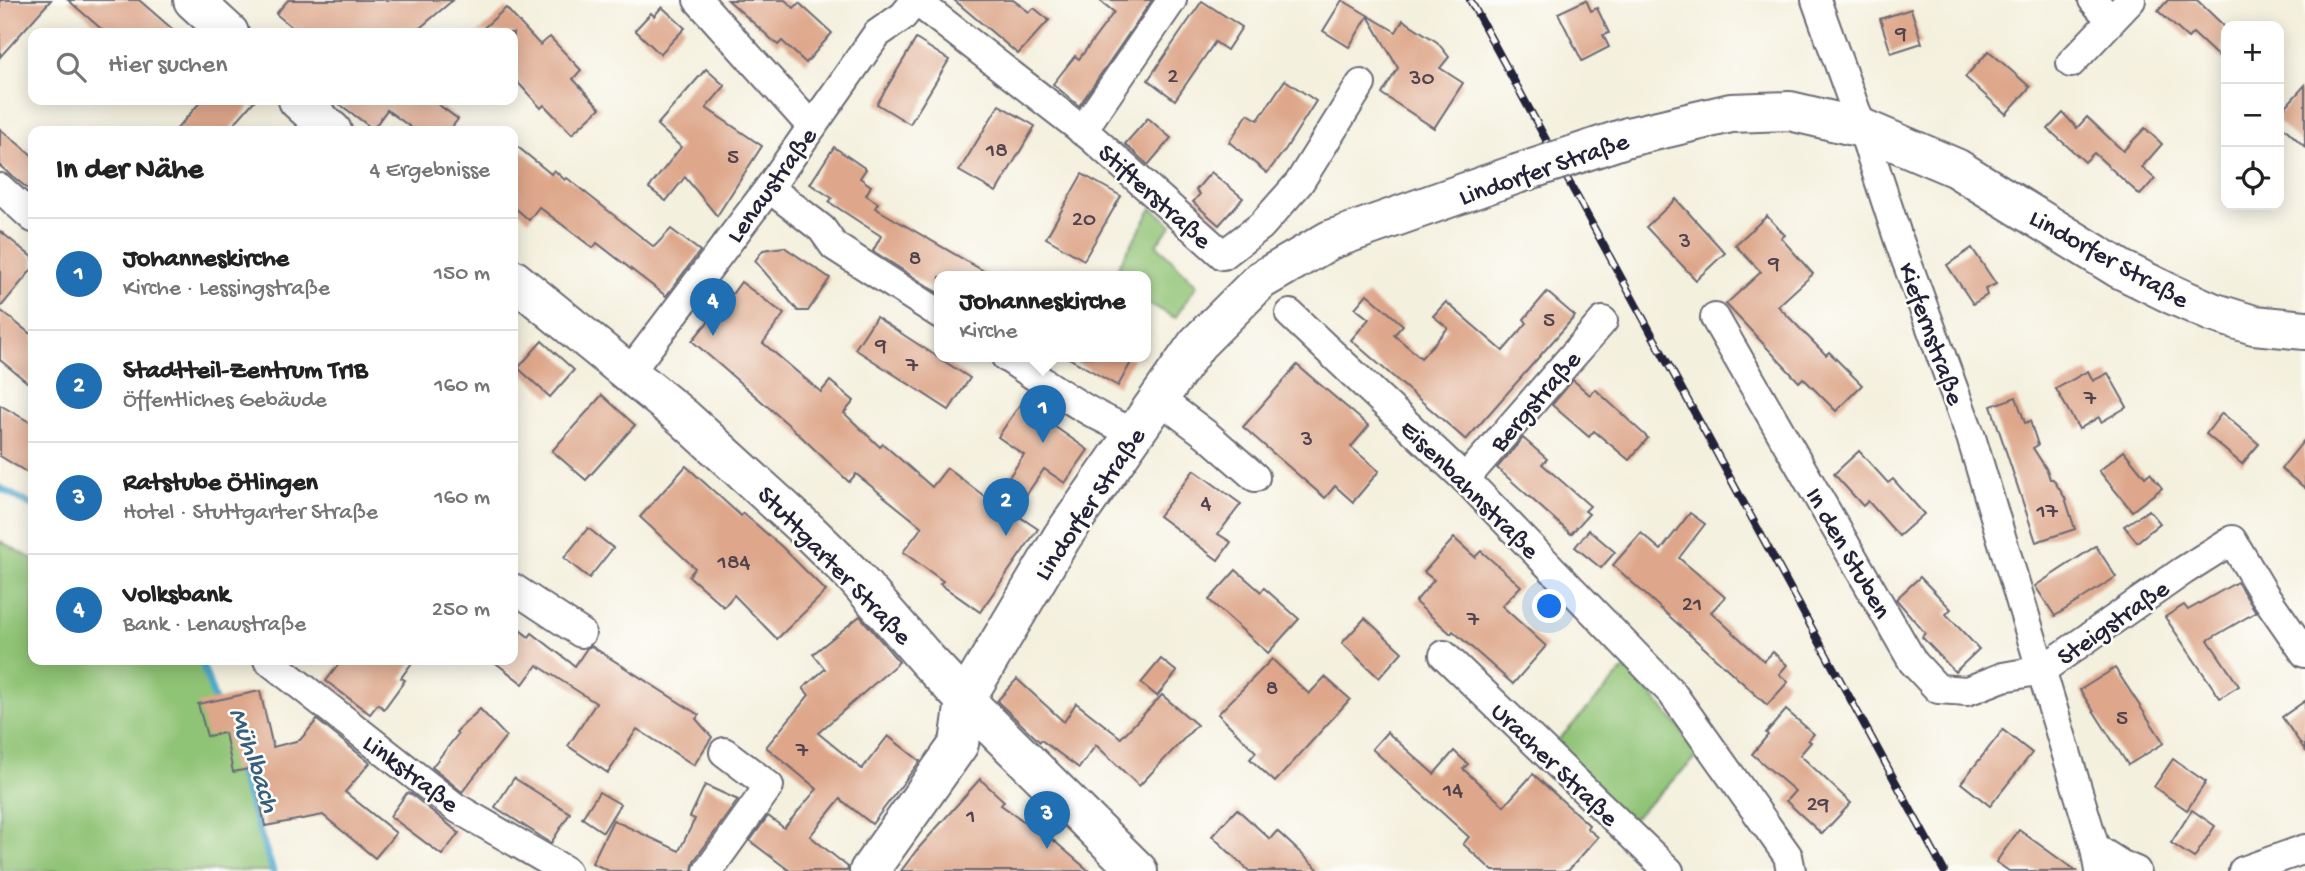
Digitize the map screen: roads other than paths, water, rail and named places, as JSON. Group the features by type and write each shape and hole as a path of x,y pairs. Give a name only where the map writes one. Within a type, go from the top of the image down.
{"street":[{"path":"698,0 812,127"},
{"name":"Lenaustraße","path":"629,373 769,188 877,34 904,16 915,0"},
{"name":"Stifterstraße","path":"915,0 1082,131 1223,255 1261,226 1299,183 1361,84"},
{"path":"1082,131 1172,0"},
{"name":"Kiefernstraße","path":"1816,0 1898,238 1971,437 2042,670"},
{"path":"2071,63 2102,10 2131,0"},
{"path":"303,105 327,126"},
{"name":"Lindorfer Straße","path":"965,700 1062,537 1158,398 1197,344 1261,281 1330,240 1628,137 1731,113 1790,111 1862,128 1956,168 2120,269 2171,294 2212,312 2254,325 2305,330"},
{"path":"0,188 28,213"},
{"path":"769,188 822,229 834,246 934,310"},
{"name":"Stuttgarter Straße","path":"518,283 732,460 817,540 854,576 965,700 1138,871"},
{"name":"Eisenbahnstraße","path":"1290,314 1465,480 1672,694 1788,856 1791,871"},
{"name":"In den Stuben","path":"1714,318 1906,650 1938,689 1967,691 2003,677 2042,670"},
{"name":"Bergstraße","path":"1465,480 1603,321"},
{"path":"1013,362 1078,406 1106,422 1135,432"},
{"path":"1158,398 1207,435 1255,477"},
{"name":"Steigstraße","path":"2136,871 2097,860 2042,670 2232,540 2264,594 2305,653"},
{"path":"518,592 581,633"},
{"name":"Uracher Straße","path":"1444,655 1669,871"},
{"name":"Linkstraße","path":"274,665 455,807 566,871"},
{"path":"869,871 959,744 965,700"},
{"path":"708,871 769,786 724,752"},
{"path":"2243,871 2305,849"}],"waterway":[{"name":"Mühlbach","path":"0,488 28,503"},
{"name":"Mühlbach","path":"203,665 218,709"},
{"name":"Mühlbach","path":"236,763 273,871"}],"railway":[{"path":"1470,0 1944,871"}],"place":[{"name":"Volksbank","path":"713,336"},
{"name":"Johanneskirche","path":"1043,443"},
{"name":"Stadtteil-Zentrum TrIB","path":"1006,536"},
{"name":"Ratstube Ötlingen","path":"1047,849"}]}
